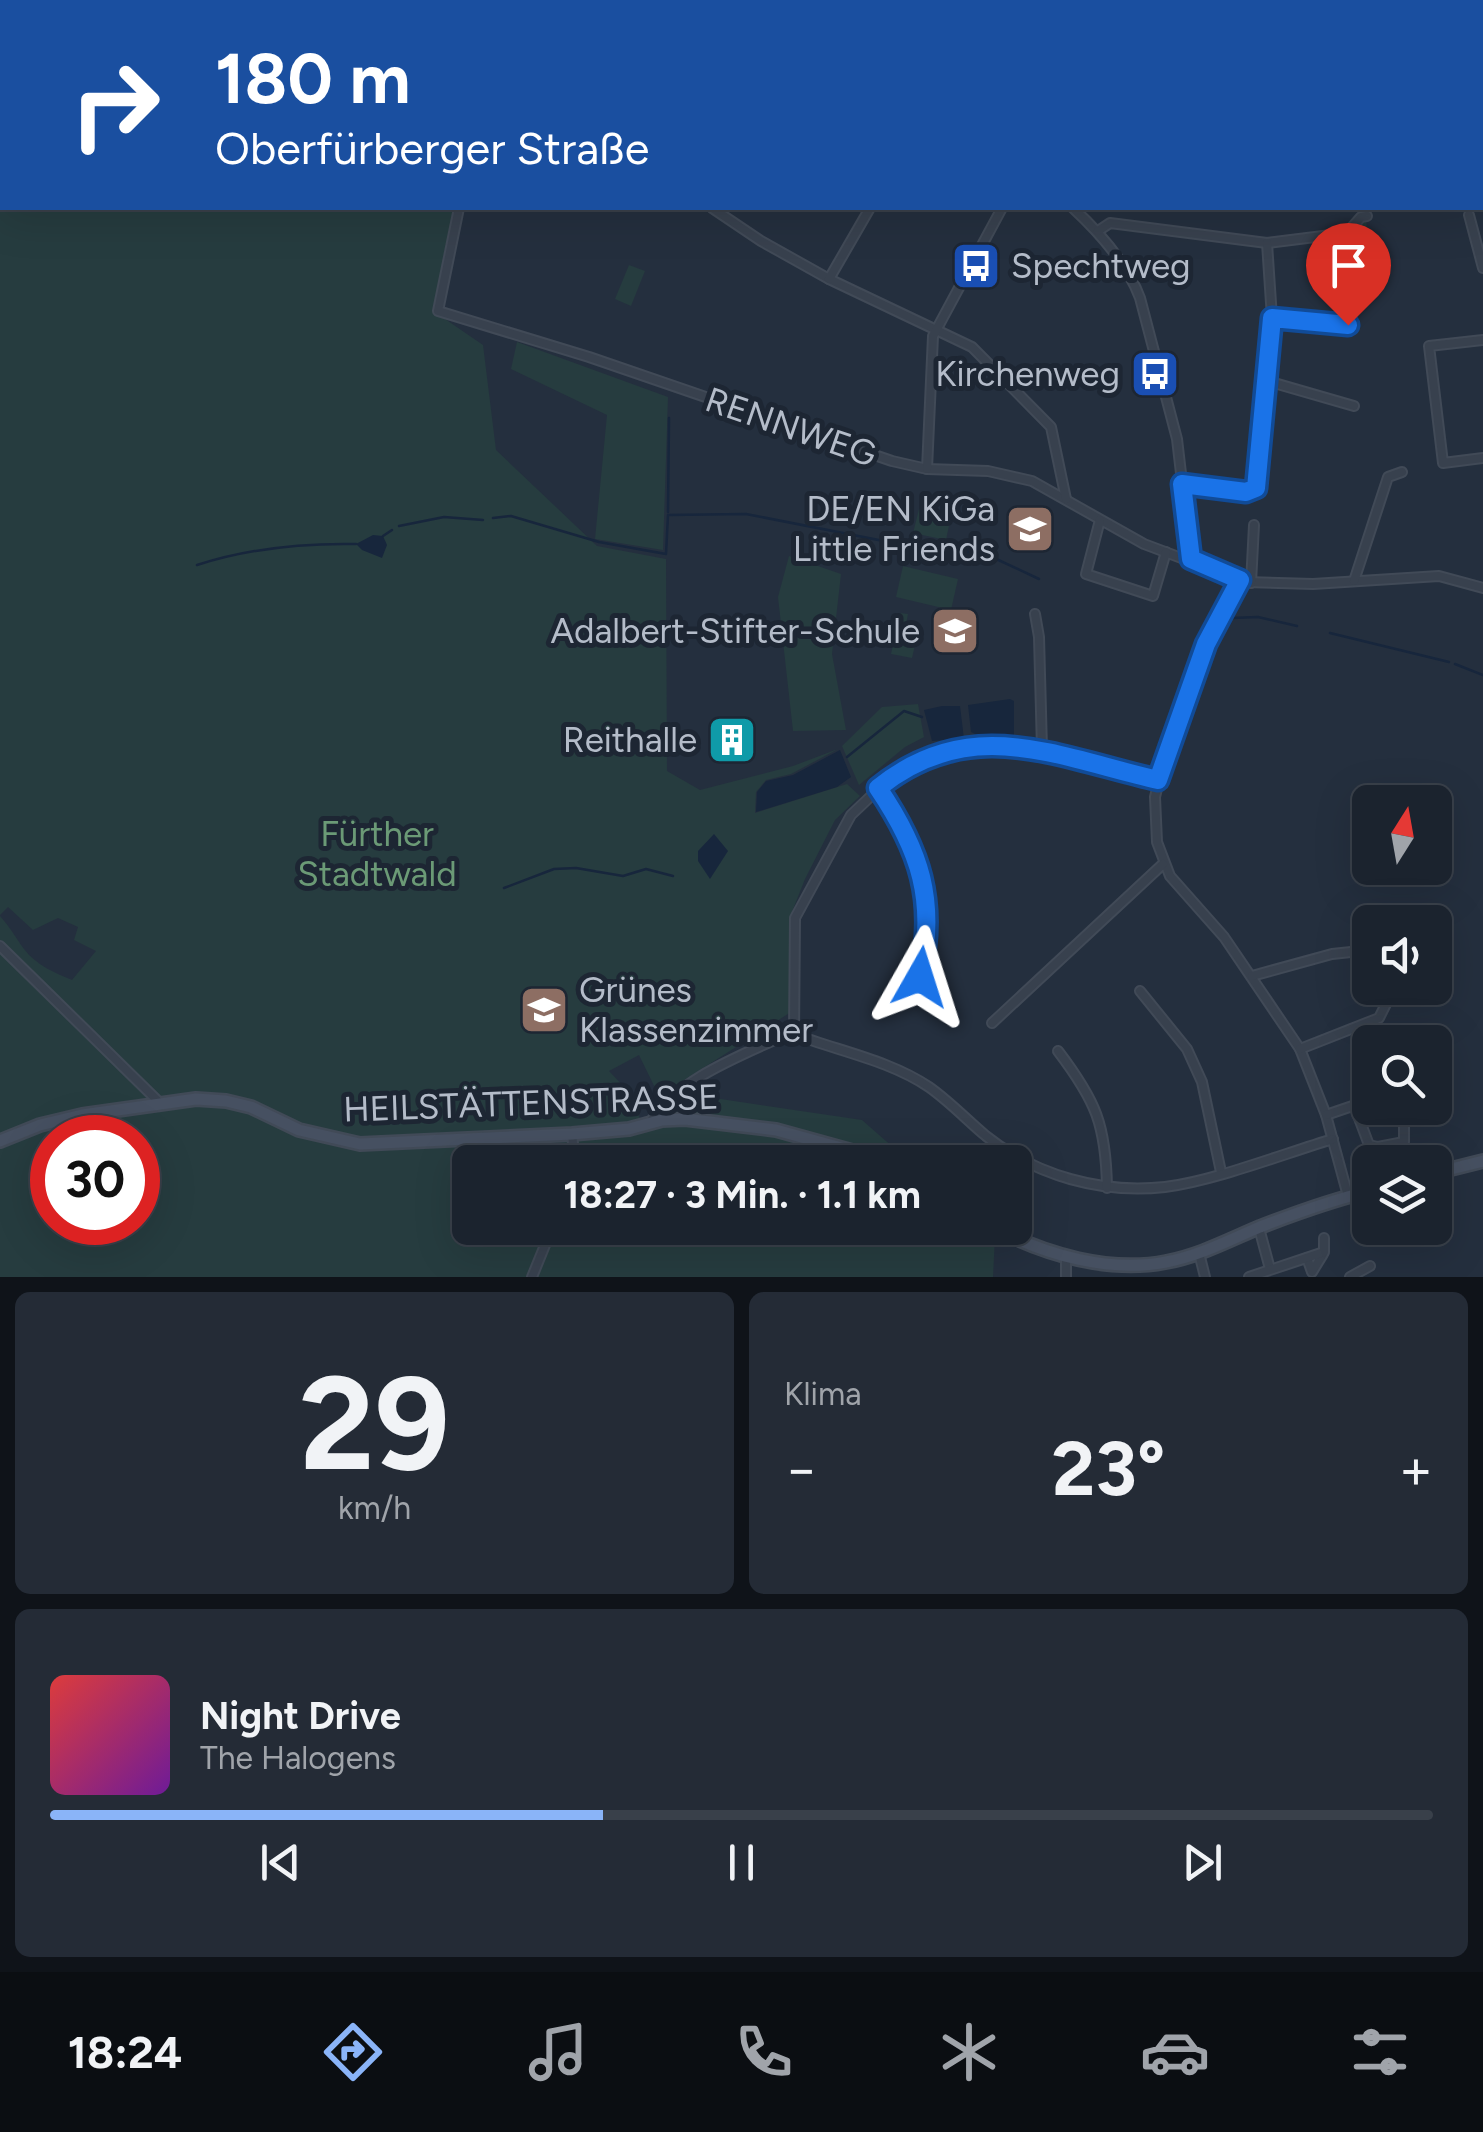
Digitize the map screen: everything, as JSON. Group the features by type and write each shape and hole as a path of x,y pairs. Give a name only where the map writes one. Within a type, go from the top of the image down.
{"street":[{"name":"RENNWEG","path":"459,210 438,311 589,357 892,461 927,469 1013,475 1032,481 1166,552 1250,583 1439,576 1483,588"},
{"path":"715,210 829,279 972,347 1051,427 1066,499"},
{"path":"829,279 869,210"},
{"path":"927,469 932,344 1001,210"},
{"path":"1075,210 1098,232 1133,278 1140,298 1172,415 1191,559"},
{"path":"1469,215 1483,268"},
{"path":"1098,232 1110,223 1267,244 1347,233 1360,217 1367,216"},
{"path":"1182,484 1246,492 1255,490 1259,479 1272,318 1267,244"},
{"path":"1272,318 1348,325"},
{"path":"1483,340 1429,346 1443,463 1483,458"},
{"path":"1267,381 1354,406"},
{"path":"1354,582 1388,477 1402,472"},
{"path":"1100,520 1086,574 1153,596 1166,552"},
{"path":"1250,583 1254,526"},
{"path":"1240,580 1206,644 1158,780 1154,814 1163,864 1178,888 1224,937 1300,1048 1326,1115 1348,1196"},
{"path":"1035,614 1042,749"},
{"path":"794,1034 795,918 851,815 878,788 911,766 964,746 998,744 1042,749 1158,780"},
{"path":"878,788 904,826 921,871 926,940 920,977"},
{"path":"992,1022 1163,864"},
{"path":"0,946 162,1105"},
{"path":"1252,976 1352,952"},
{"path":"1140,991 1187,1048 1202,1082 1221,1172"},
{"path":"1300,1048 1378,1018 1385,1005"},
{"path":"651,1122 663,1105 712,1070 794,1034 909,1076 929,1086 990,1139 1021,1158 1052,1173 1107,1188 1167,1187 1332,1139"},
{"path":"1058,1051 1083,1084 1097,1112 1105,1138 1107,1188"},
{"name":"HEILSTÄTTENSTRASSE","path":"0,1141 40,1125 82,1115 196,1099 251,1107 299,1130 360,1144 572,1134 685,1119 734,1122 838,1145"},
{"path":"1326,1115 1352,1106"},
{"path":"1360,1125 1369,1145 1378,1147 1404,1142 1404,1125"},
{"path":"572,1134 573,1145"},
{"path":"1452,1169 1483,1161"},
{"path":"1032,1242 1066,1256 1139,1271 1199,1253 1352,1195"},
{"path":"1259,1228 1270,1269"},
{"path":"1312,1274 1324,1252 1324,1238"},
{"path":"532,1277 545,1245"},
{"path":"1250,1277 1324,1252"},
{"path":"1199,1253 1205,1277"},
{"path":"1066,1256 1066,1277"},
{"path":"1307,1258 1312,1274"},
{"path":"1350,1277 1370,1266"}],"green space":[{"name":"Fürther Stadtwald","path":"0,210 454,210 443,258 445,319 483,345 496,450 597,546 666,559 667,771 700,790 793,766 838,749 791,774 766,780 756,792 755,813 847,784 860,796 835,820 790,917 791,1012 659,1096 639,1055 609,1071 628,1091 641,1121 697,1086 714,1098 862,1120 891,1145 452,1145 452,1245 995,1245 993,1277 0,1277 0,916 34,960 72,980 96,951 74,940 78,927 58,918 33,930 8,907 0,915"},
{"path":"1366,220 1371,262 1354,264 1349,233"},
{"path":"629,265 645,271 631,306 615,299"},
{"path":"517,342 668,397 663,550 595,539 607,415 511,369"},
{"path":"919,509 951,516 946,540 913,533"},
{"path":"789,556 841,574 832,654 846,730 793,731 778,597"},
{"path":"903,566 958,579 951,610 896,597"},
{"path":"900,613 908,614 906,625 919,628 912,658 891,654"},
{"path":"918,704 924,737 905,747 859,785 842,746 882,707"}],"water":[{"path":"373,535 383,536 387,545 382,558 356,544"},
{"path":"1014,701 1014,737 971,732 968,705"},
{"path":"960,706 964,739 932,741 924,710"},
{"path":"840,750 851,777 837,787 756,812 757,792 766,781 793,775"},
{"path":"714,834 728,851 710,879 698,861 698,851"}],"waterway":[{"path":"668,512 669,418"},
{"path":"493,518 511,516 599,542 666,554 668,515 746,514 899,544 942,546 992,557 1039,579"},
{"path":"399,526 444,517 483,520"},
{"path":"383,536 392,530"},
{"path":"197,565 276,548 356,544"},
{"path":"1232,618 1258,617 1297,626"},
{"path":"1330,633 1449,662"},
{"path":"1455,664 1483,675"},
{"path":"847,757 904,711 922,717"},
{"path":"504,888 554,869 576,868 623,876 646,869 673,876"}],"place":[{"name":"Spechtweg","path":"976,266"},
{"name":"Kirchenweg","path":"1155,374"},
{"name":"DE/EN KiGa Little Friends","path":"1030,529"},
{"name":"Adalbert-Stifter-Schule","path":"955,631"},
{"name":"Reithalle","path":"732,740"},
{"name":"Grünes Klassenzimmer","path":"544,1010"}],"route":[{"path":"920,977 926,940 921,871 904,826 878,788 932,756 982,744 1042,749 1158,780 1210,634 1240,580 1191,559 1182,484 1246,492 1256,488 1272,318 1348,325"}]}
